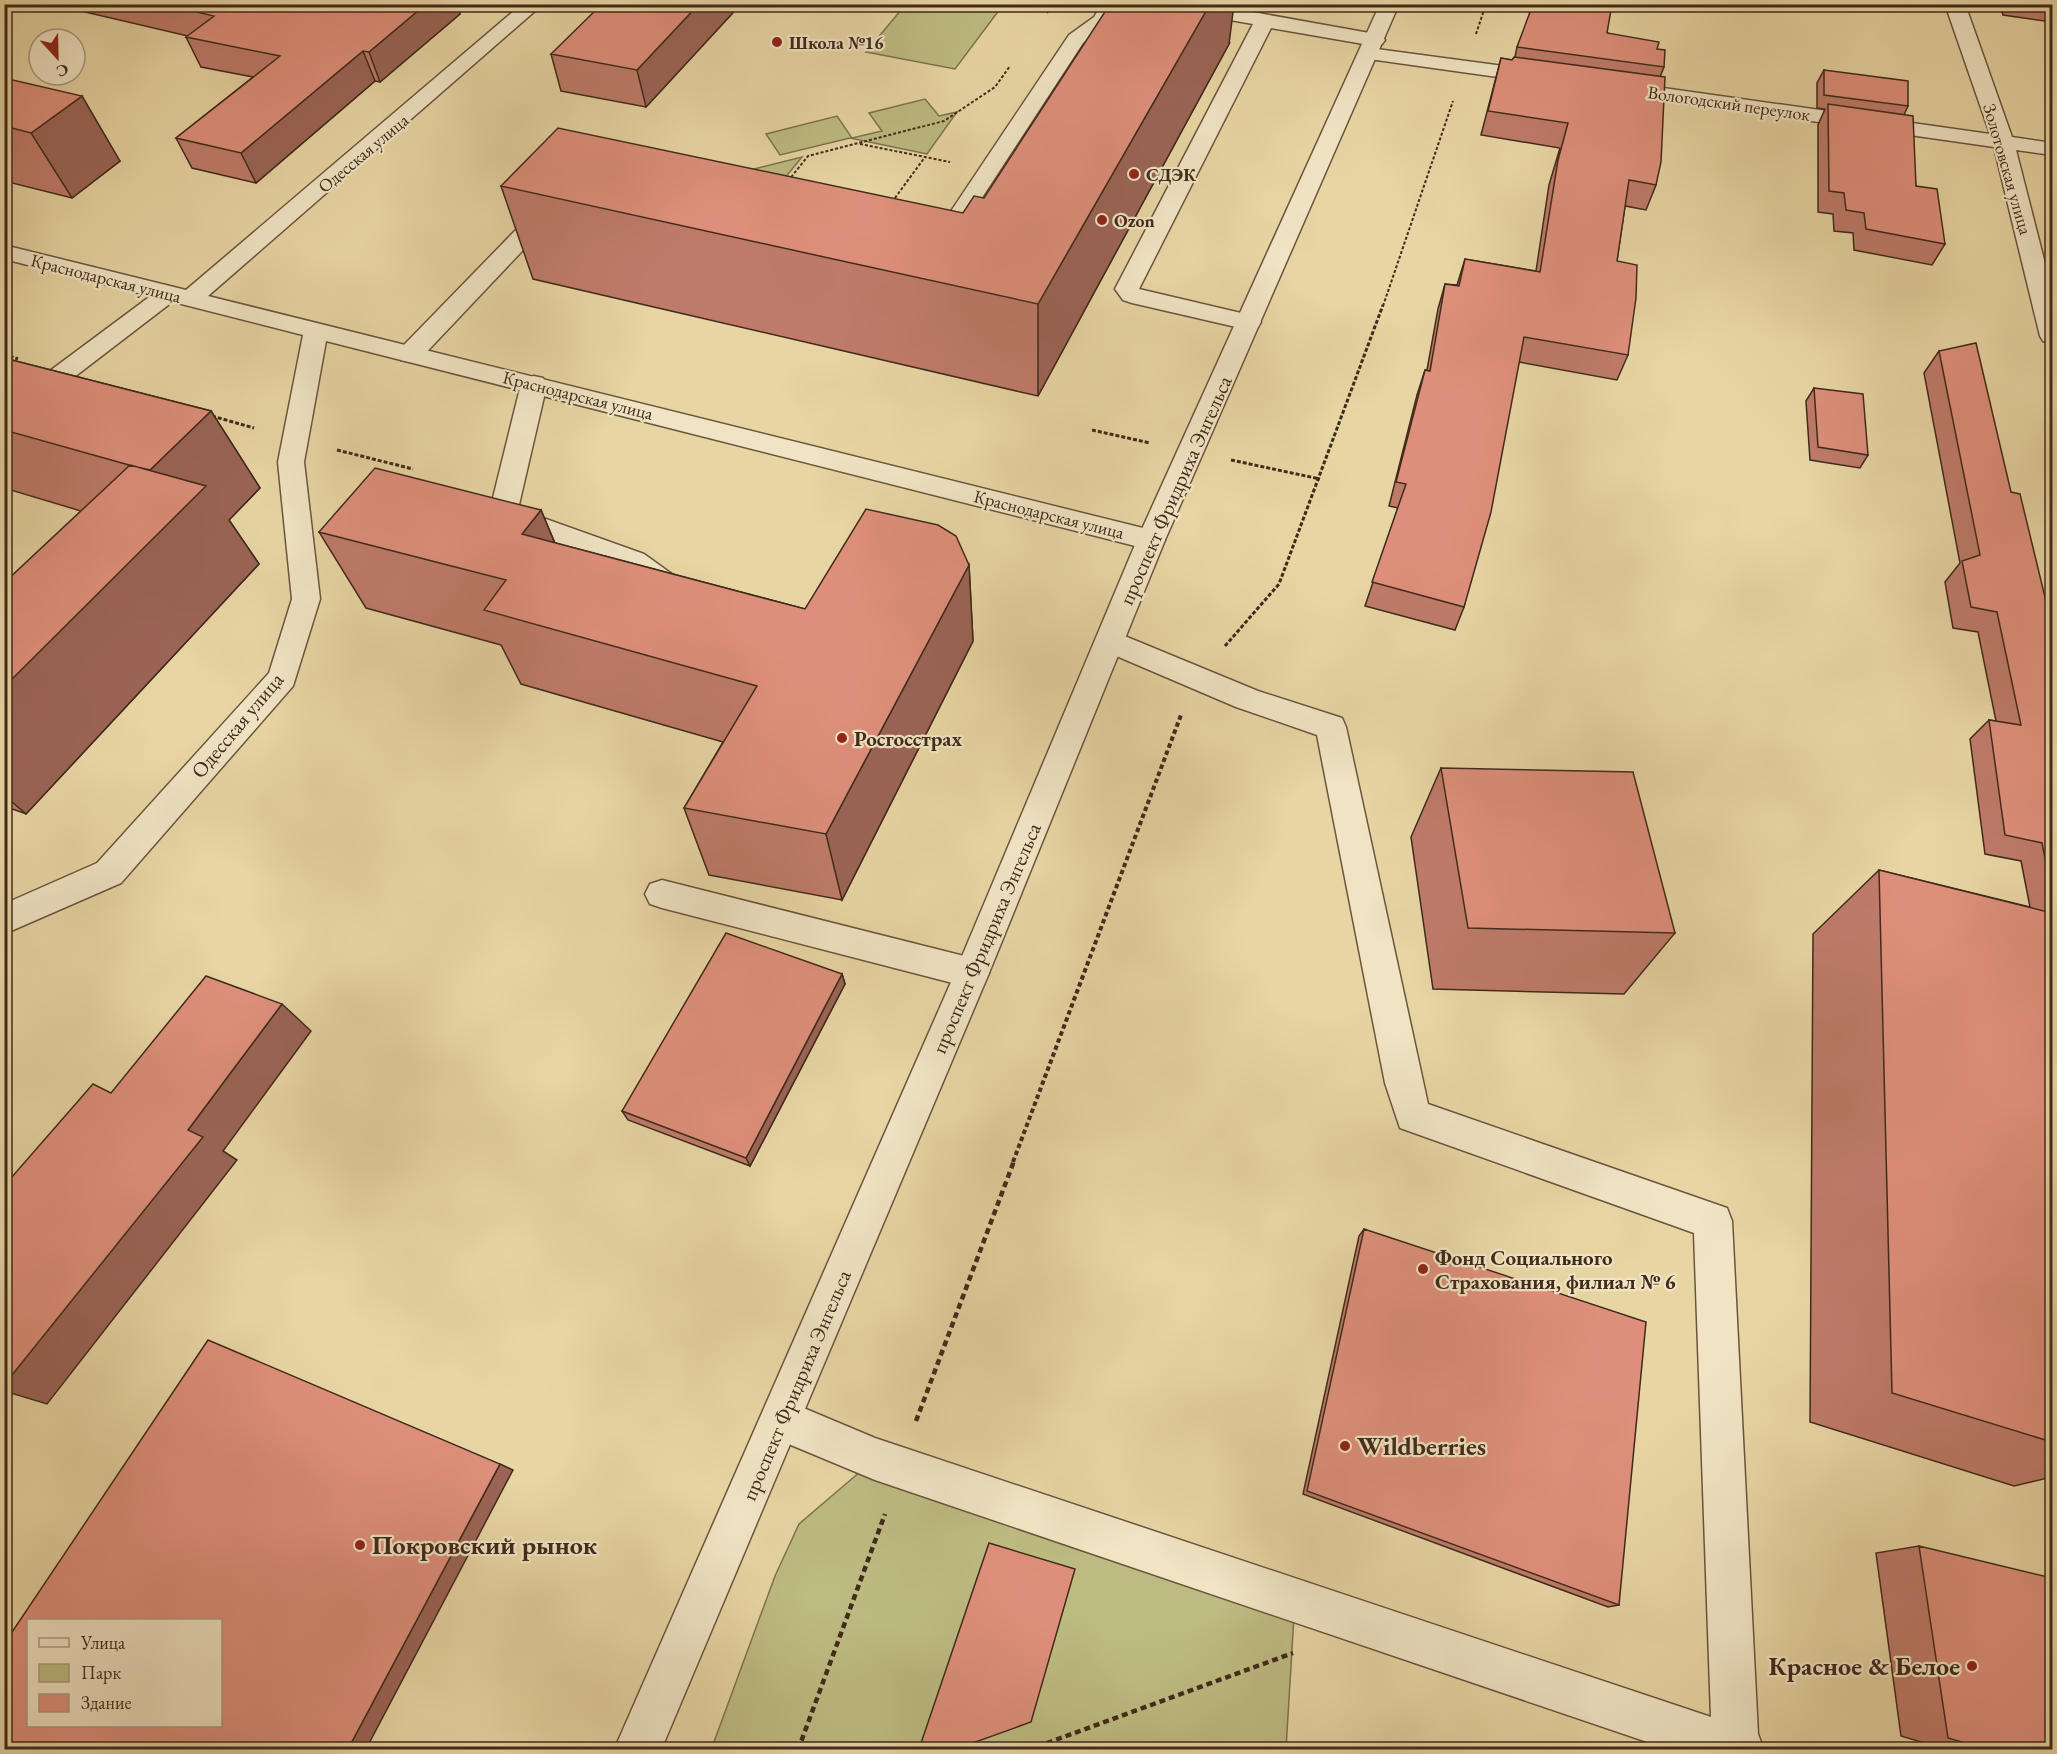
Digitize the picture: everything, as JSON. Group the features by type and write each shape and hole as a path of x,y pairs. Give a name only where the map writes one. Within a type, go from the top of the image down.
{"street":[{"name":"Одесская улица","path":"4,418 63,374 179,296 534,4"},
{"path":"915,252 936,245 945,237 1076,39 1101,21 1112,4"},
{"path":"1172,4 1265,21 1465,67 1558,80"},
{"name":"проспект Фридриха Энгельса","path":"637,1749 782,1420 972,974 1151,540 1390,4"},
{"name":"Золотовская улица","path":"1954,4 2003,141 2052,336"},
{"path":"1249,322 1140,298 1131,295 1127,289 1265,21"},
{"name":"Вологодский переулок","path":"1605,86 2052,149"},
{"path":"410,354 564,192"},
{"name":"Краснодарская улица","path":"4,252 1151,540"},
{"name":"Одесская улица","path":"4,920 108,873 282,678 306,599 291,462 316,330"},
{"path":"534,384 503,514 634,561 674,592 707,600"},
{"path":"782,1420 875,1459 1738,1748 1713,1221 1413,1116 1401,1071 1331,727 1247,699 1110,641"},
{"path":"662,894 972,974"}],"path":[{"path":"1046,14 1052,4"},
{"path":"798,1749 930,1382 1183,709 1216,657 1279,584 1368,347 1486,4"},
{"path":"788,181 808,156 944,121 995,87 1014,59"},
{"path":"856,143 990,170"},
{"path":"886,211 925,157"},
{"path":"4,338 8,280"},
{"path":"4,354 63,374"},
{"path":"206,415 413,469"},
{"path":"1028,1749 1298,1651"}],"green space":[{"path":"906,4 1003,5 955,69 866,52"},
{"path":"925,99 939,116 957,112 927,154 850,138 780,155 766,134 837,116 852,138 882,131 869,113"},
{"path":"802,157 770,196 702,182"},
{"path":"875,1459 1295,1599 1286,1749 711,1750 775,1576 799,1524"}],"building":[{"path":"163,4 426,4 369,52 363,51 241,153 176,138 280,56 186,37 214,16"},
{"path":"602,4 699,4 637,70 551,54"},
{"path":"1110,4 1210,4 1038,304 501,186 558,128 963,213 974,196 984,198"},
{"path":"1533,4 1612,4 1607,33 1659,42 1657,49 1665,50 1664,67 1517,47"},
{"path":"1514,57 1665,77 1661,162 1656,185 1629,180 1617,261 1637,265 1636,298 1628,355 1524,337 1491,512 1464,607 1372,582 1406,484 1396,482 1425,370 1430,371 1445,284 1459,286 1465,259 1540,272 1558,160 1568,123 1488,111 1501,58 1512,60"},
{"path":"1824,70 1908,81 1908,106 1824,95"},
{"path":"4,78 27,83 27,87 43,87 82,96 31,133 4,126"},
{"path":"1828,104 1913,116 1916,186 1937,189 1945,244 1866,229 1864,213 1846,210 1844,193 1829,191"},
{"path":"1976,343 2011,492 2020,494 2052,626 2052,893 2042,843 2005,835 1989,720 2021,725 1997,612 1971,607 1962,561 1980,555 1939,351"},
{"path":"4,358 211,411 150,470 129,465 4,430"},
{"path":"1814,388 1863,394 1868,455 1818,447"},
{"path":"130,465 206,486 4,687 4,583"},
{"path":"375,468 541,510 522,534 805,609 866,509 938,525 956,536 969,565 826,834 684,808 757,686 484,610 506,580 319,532"},
{"path":"1441,768 1633,772 1675,933 1468,928"},
{"path":"1879,870 2052,913 2052,1442 1892,1393"},
{"path":"726,933 842,974 746,1158 622,1111"},
{"path":"206,976 282,1004 188,1130 203,1137 4,1385 4,1186 93,1084 111,1093"},
{"path":"1364,1229 1646,1322 1619,1605 1307,1491"},
{"path":"208,1340 500,1464 348,1749 4,1749 4,1644"},
{"path":"989,1543 1075,1569 1031,1722 956,1749 919,1749"},
{"name":"Красное & Белое","path":"1919,1546 2052,1578 2052,1749 1985,1749 1948,1738"}],"place":[{"name":"Школа №16","path":"777,42"},
{"name":"СДЭК","path":"1134,174"},
{"name":"Ozon","path":"1102,220"},
{"name":"Росгосстрах","path":"842,738"},
{"name":"Фонд Социального Страхования, филиал № 6","path":"1423,1269"},
{"name":"Wildberries","path":"1345,1446"},
{"name":"Покровский рынок","path":"360,1545"},
{"name":"Красное & Белое","path":"1972,1666"}]}
